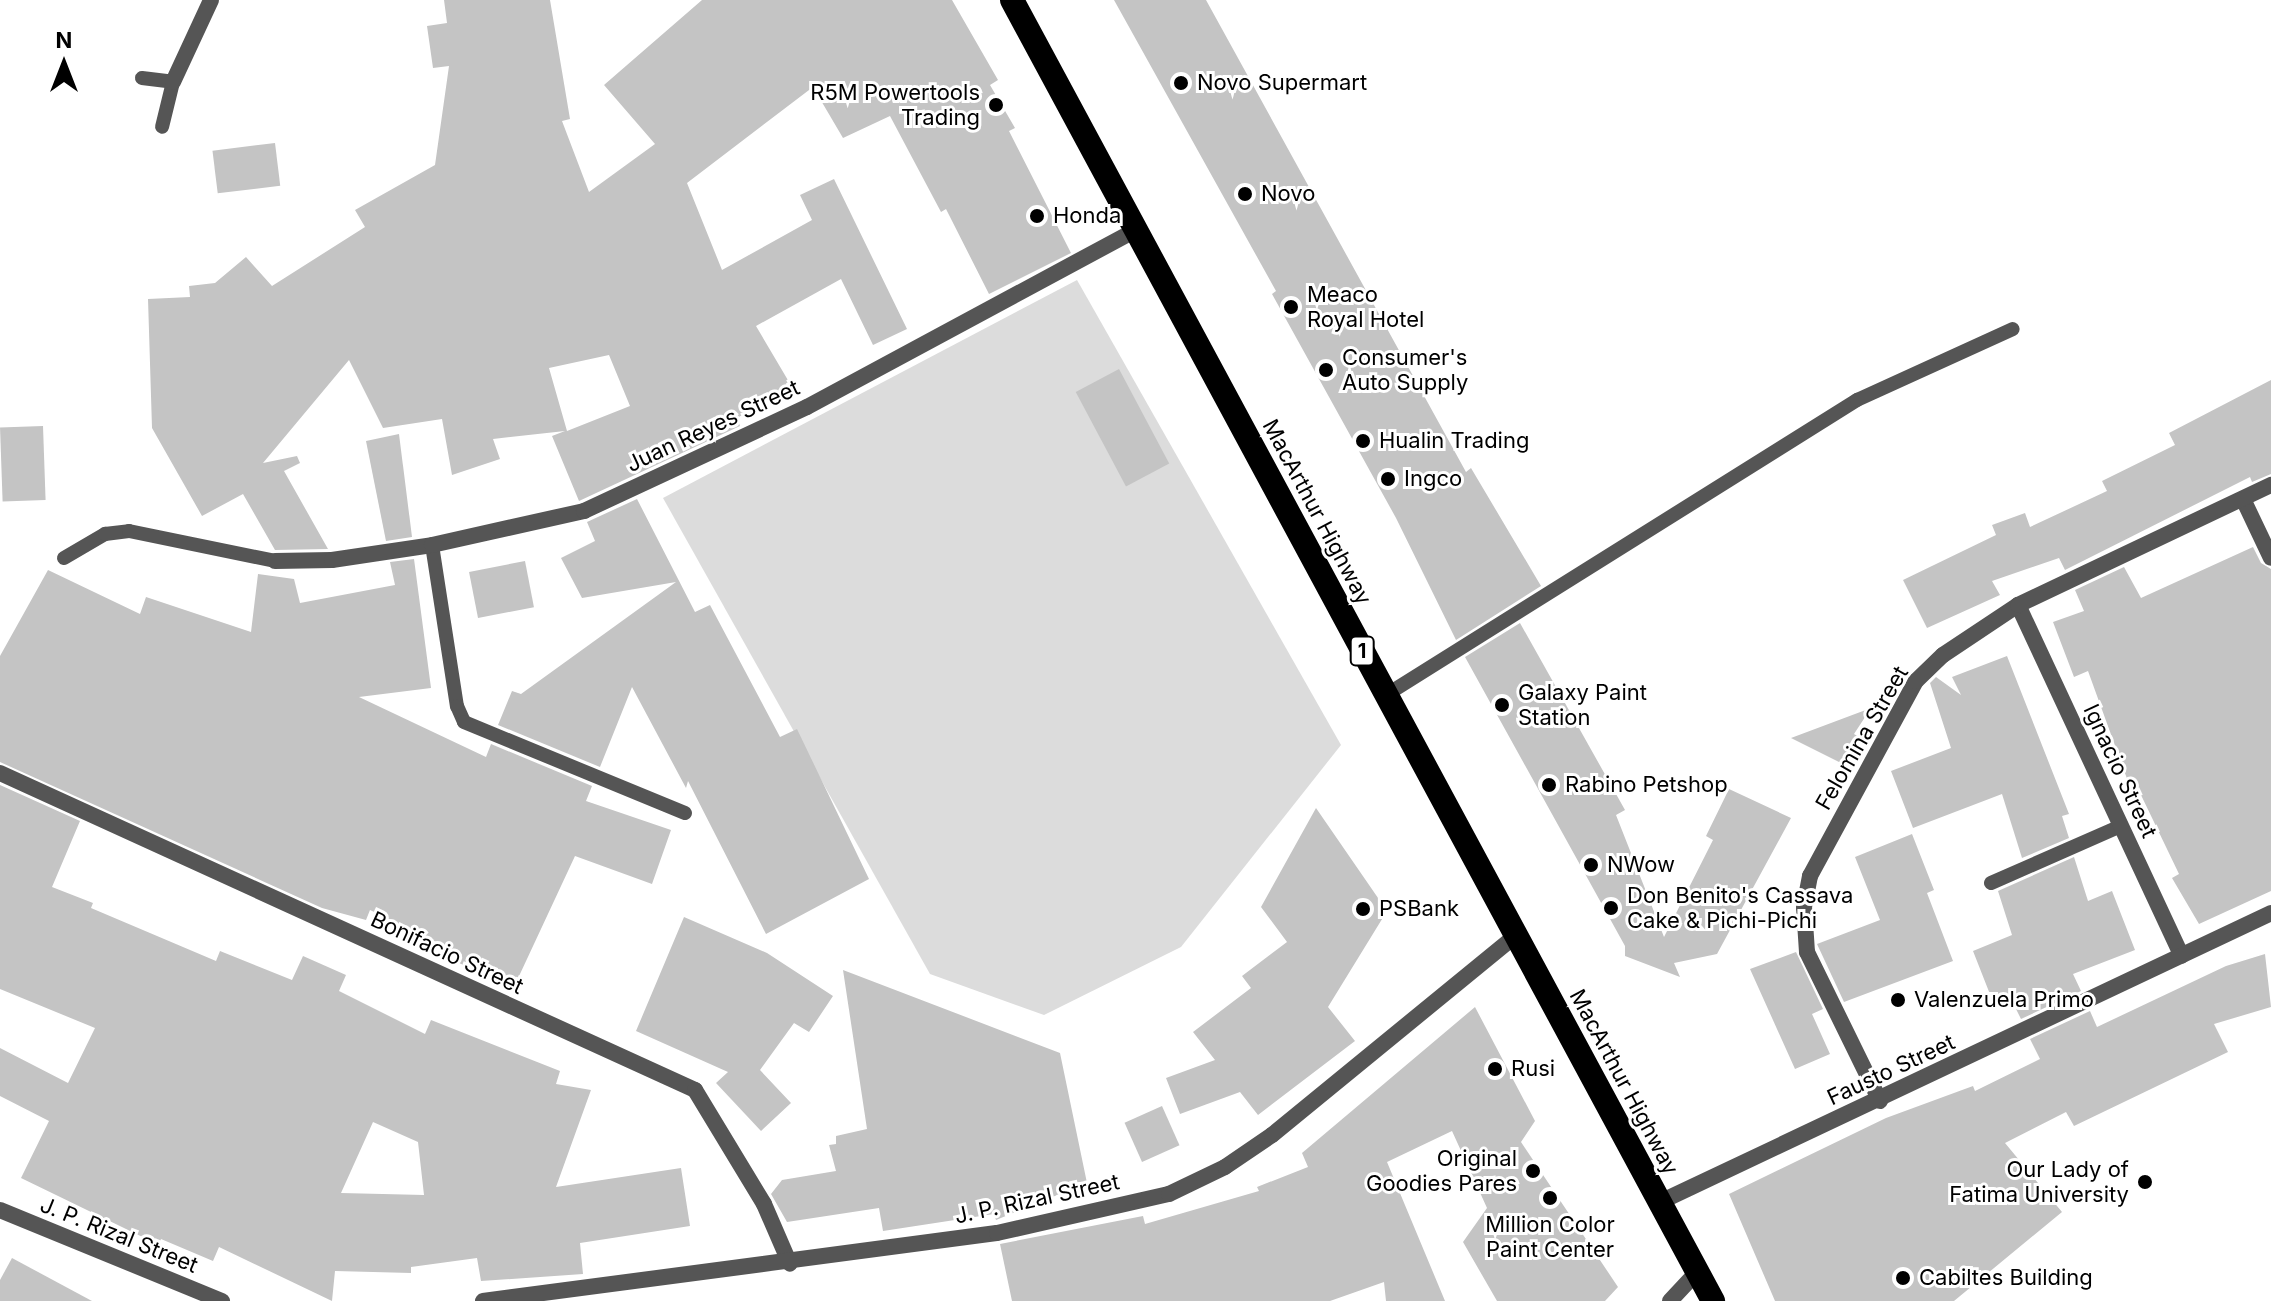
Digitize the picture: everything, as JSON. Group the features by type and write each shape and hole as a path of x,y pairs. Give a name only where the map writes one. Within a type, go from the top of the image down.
{"highway":[{"name":"MacArthur Highway","path":"1012,0 1713,1301"}],"street":[{"path":"173,82 211,0"},
{"name":"Juan Reyes Street","path":"275,561 332,560 432,545 584,511 807,407 1136,230"},
{"name":"Felomina Street","path":"1880,1101 1807,952 1804,907 1810,876 1916,681 1943,655 2018,605 2271,485"},
{"path":"2243,499 2271,558"},
{"name":"Ignacio Street","path":"2018,605 2182,956"},
{"name":"Bonifacio Street","path":"0,773 695,1090 764,1204 790,1264"},
{"name":"Fausto Street","path":"1660,1202 1880,1101 2271,913"},
{"name":"J. P. Rizal Street","path":"483,1301 790,1264 997,1233 1169,1194 1225,1167 1272,1135 1515,936"},
{"name":"J. P. Rizal Street","path":"0,1210 222,1301"},
{"path":"1670,1301 1697,1272"}],"lane":[{"path":"142,78 173,82 162,127"},
{"path":"1386,695 1857,400 2013,329"},
{"path":"64,558 105,534 129,531 275,561"},
{"path":"432,545 457,706 464,722 685,813"},
{"path":"1991,883 2121,826"}],"shaded area":[{"path":"1077,280 1341,745 1181,947 1044,1015 930,974 663,498"}],"building":[{"path":"444,0 550,0 570,119 562,121 589,192 655,144 604,85 702,0 952,0 998,80 990,85 1015,128 1009,131 1071,253 989,294 946,209 941,212 890,116 843,138 813,87 687,183 722,270 812,220 800,195 834,179 907,329 873,345 841,279 756,326 792,387 737,418 740,426 579,501 552,436 565,431 493,439 500,459 452,475 442,419 383,428 349,360 263,463 297,456 300,463 284,471 328,549 275,550 243,494 202,516 152,428 148,299 190,297 189,286 215,283 246,257 272,286 365,227 355,210 435,165 449,66 433,68 427,26 447,23","holes":["609,355 630,406 567,431 549,368"]},
{"path":"1114,0 1206,0 1466,472 1471,468 1541,586 1456,640 1396,518 1272,294 1276,291"},
{"path":"275,143 280,186 218,193 212,151"},
{"path":"1119,369 1169,463 1126,486 1076,392"},
{"path":"2271,380 2271,474 2252,482 2250,477 2065,570 2059,558 1992,581 2000,595 1927,628 1903,580 1996,535 1992,525 2025,513 2030,527 2107,491 2102,481 2175,445 2169,433"},
{"path":"43,426 46,500 3,501 0,428"},
{"path":"399,434 412,537 386,541 366,441"},
{"path":"637,499 695,612 710,605 780,737 797,729 869,879 766,934 688,781 686,788 632,687 600,767 498,725 512,691 521,694 676,582 582,598 561,558 595,541 587,522"},
{"path":"2253,547 2261,563 2271,569 2271,891 2199,924 2172,878 2179,874 2141,795 2134,798 2088,671 2074,677 2053,622 2084,611 2075,590 2124,567 2141,598"},
{"path":"414,559 431,688 359,697 486,757 491,744 592,786 586,801 671,830 652,884 575,856 513,989 455,961 459,953 370,910 366,920 322,908 0,762 0,656 48,570 140,614 146,597 251,632 258,574 294,579 300,603 395,585 390,562"},
{"path":"525,561 534,607 478,618 469,572"},
{"path":"1520,623 1625,810 1616,815 1664,937 1713,840 1706,836 1729,789 1791,818 1717,954 1674,963 1680,977 1625,956 1625,946 1465,657"},
{"path":"2007,656 2069,814 2062,816 2069,838 2022,858 2002,794 1913,828 1891,771 1951,748 1930,683 1936,677 1961,695 1952,677"},
{"path":"1871,708 1854,734 1859,737 1845,765 1791,738"},
{"path":"0,785 80,821 52,887 93,903 91,908 216,961 220,951 292,980 303,956 346,975 339,991 425,1034 431,1020 560,1071 556,1084 591,1090 556,1187 681,1168 690,1226 580,1243 583,1274 481,1281 477,1258 411,1267 411,1273 335,1271 332,1301 219,1247 213,1261 161,1239 159,1245 21,1178 49,1121 0,1096 0,1048 68,1083 95,1028 0,989","holes":["373,1122 418,1142 424,1195 341,1193"]},
{"path":"1316,808 1387,911 1328,1007 1355,1041 1258,1115 1240,1092 1180,1114 1166,1078 1215,1060 1193,1032 1251,988 1242,976 1287,942 1261,907"},
{"path":"1912,834 1934,890 1927,893 1953,961 1844,1002 1817,944 1880,920 1855,857"},
{"path":"2074,857 2088,901 2112,891 2135,950 2073,974 2081,991 2021,1019 2012,1001 1995,1007 1973,951 2012,935 1998,891"},
{"path":"684,917 767,953 833,996 809,1032 794,1023 760,1070 791,1103 761,1131 716,1083 728,1072 636,1031"},
{"path":"1796,952 1823,1009 1812,1014 1830,1054 1795,1069 1750,969"},
{"path":"2265,954 2271,1007 2214,1024 2228,1052 2074,1126 2066,1112 2005,1143 2062,1212 1954,1301 1775,1301 1729,1194 1886,1118 1973,1086 1975,1091 2040,1059 2030,1039 2090,1011 2097,1027 2226,966"},
{"path":"843,970 1060,1053 1087,1183 996,1220 994,1214 883,1231 879,1208 787,1222 771,1194 782,1180 836,1171 829,1145 836,1144 836,1136 867,1129"},
{"path":"1475,1007 1535,1121 1521,1142 1618,1287 1605,1301 1497,1301 1463,1242 1487,1208 1452,1131 1387,1162 1445,1301 1386,1301 1384,1282 1330,1301 1012,1301 1000,1244 1143,1216 1145,1224 1259,1191 1257,1187 1308,1167 1302,1153"},
{"path":"1162,1106 1179,1145 1142,1162 1125,1123"},
{"path":"12,1258 92,1301 0,1301 0,1280"}],"place":[{"name":"Novo Supermart","path":"1181,83"},
{"name":"R5M Powertools Trading","path":"996,105"},
{"name":"Novo","path":"1245,194"},
{"name":"Honda","path":"1037,216"},
{"name":"Meaco Royal Hotel","path":"1291,307"},
{"name":"Consumer's Auto Supply","path":"1326,370"},
{"name":"Hualin Trading","path":"1363,441"},
{"name":"Ingco","path":"1388,479"},
{"name":"Galaxy Paint Station","path":"1502,705"},
{"name":"Rabino Petshop","path":"1549,785"},
{"name":"NWow","path":"1591,865"},
{"name":"Don Benito's Cassava Cake & Pichi-Pichi","path":"1611,908"},
{"name":"PSBank","path":"1363,909"},
{"name":"Valenzuela Primo","path":"1898,1000"},
{"name":"Rusi","path":"1495,1069"},
{"name":"Original Goodies Pares","path":"1533,1171"},
{"name":"Our Lady of Fatima University","path":"2145,1182"},
{"name":"Million Color Paint Center","path":"1550,1198"},
{"name":"Cabiltes Building","path":"1903,1278"}]}
